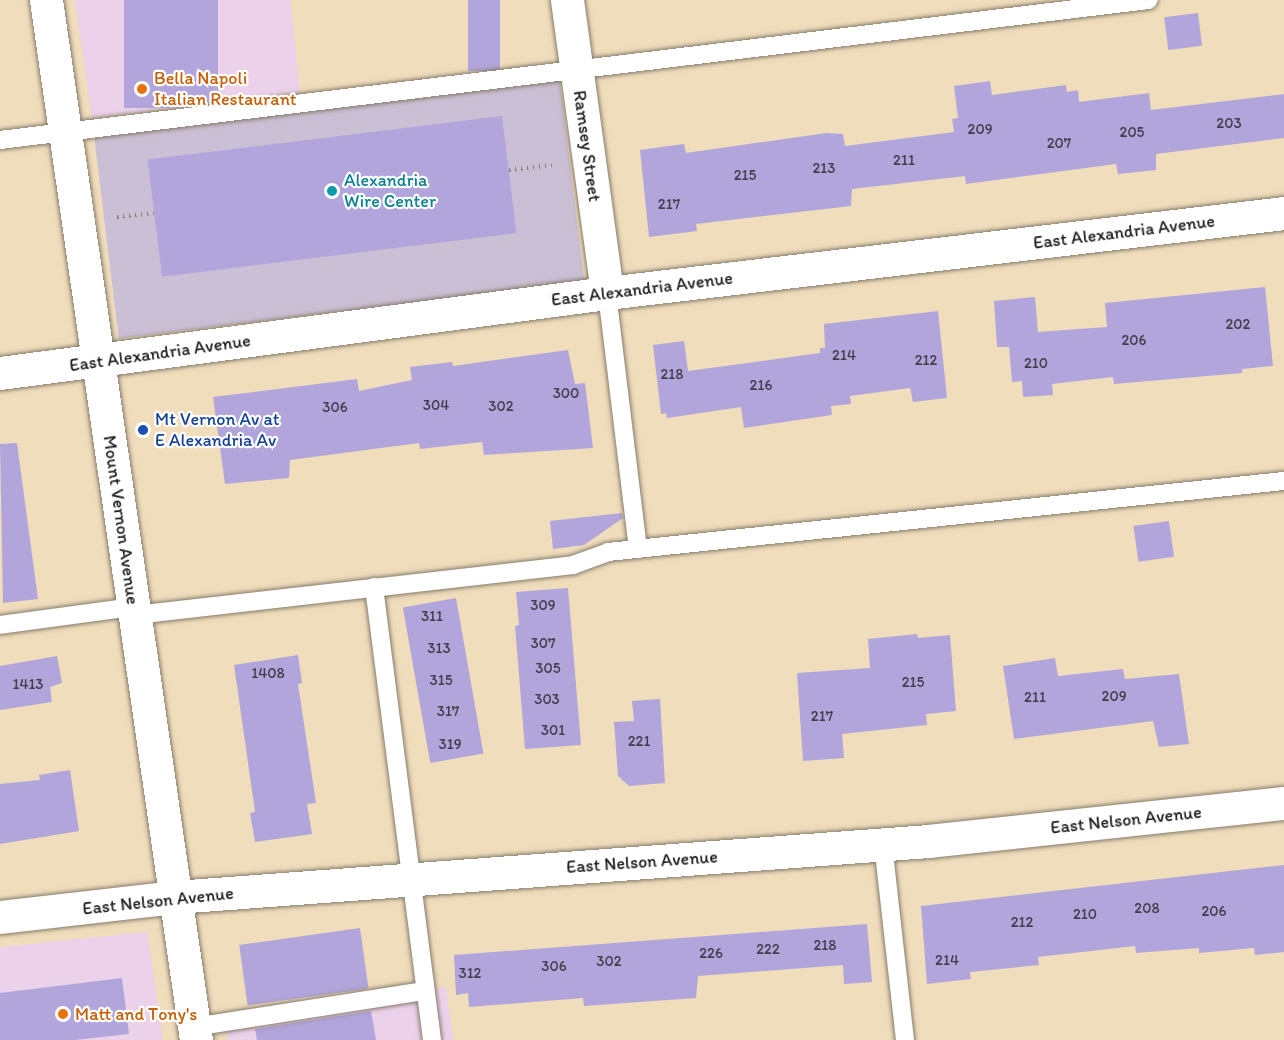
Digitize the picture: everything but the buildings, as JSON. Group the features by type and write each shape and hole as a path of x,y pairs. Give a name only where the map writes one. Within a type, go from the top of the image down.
{"street":[{"name":"Mount Vernon Avenue","path":"46,0 195,1033"},
{"name":"Ramsey Street","path":"567,0 607,293"},
{"name":"East Alexandria Avenue","path":"0,373 98,362 607,293 1284,213"},
{"name":"East Nelson Avenue","path":"0,918 175,897 882,844 1284,803"}],"lane":[{"path":"0,140 1149,0"},
{"path":"607,293 638,549"},
{"path":"0,625 573,565 608,552 1284,481"},
{"path":"374,587 432,1040"},
{"path":"882,844 905,1040"},
{"path":"195,1033 425,990"}],"path":[{"path":"509,170 552,165"},
{"path":"117,217 154,213"}],"shaded area":[{"path":"75,0 290,0 300,93 92,118"},
{"path":"558,67 584,281 119,339 92,124"},
{"path":"147,932 163,1040 0,1040 0,947"},
{"path":"446,987 453,1040 228,1040 225,1022"}],"place":[{"name":"Bella Napoli Italian Restaurant","path":"142,89"},
{"name":"Alexandria Wire Center","path":"332,191"},
{"name":"Mt Vernon Av at E Alexandria Av","path":"143,430"},
{"name":"Matt and Tony's","path":"63,1014"}]}
